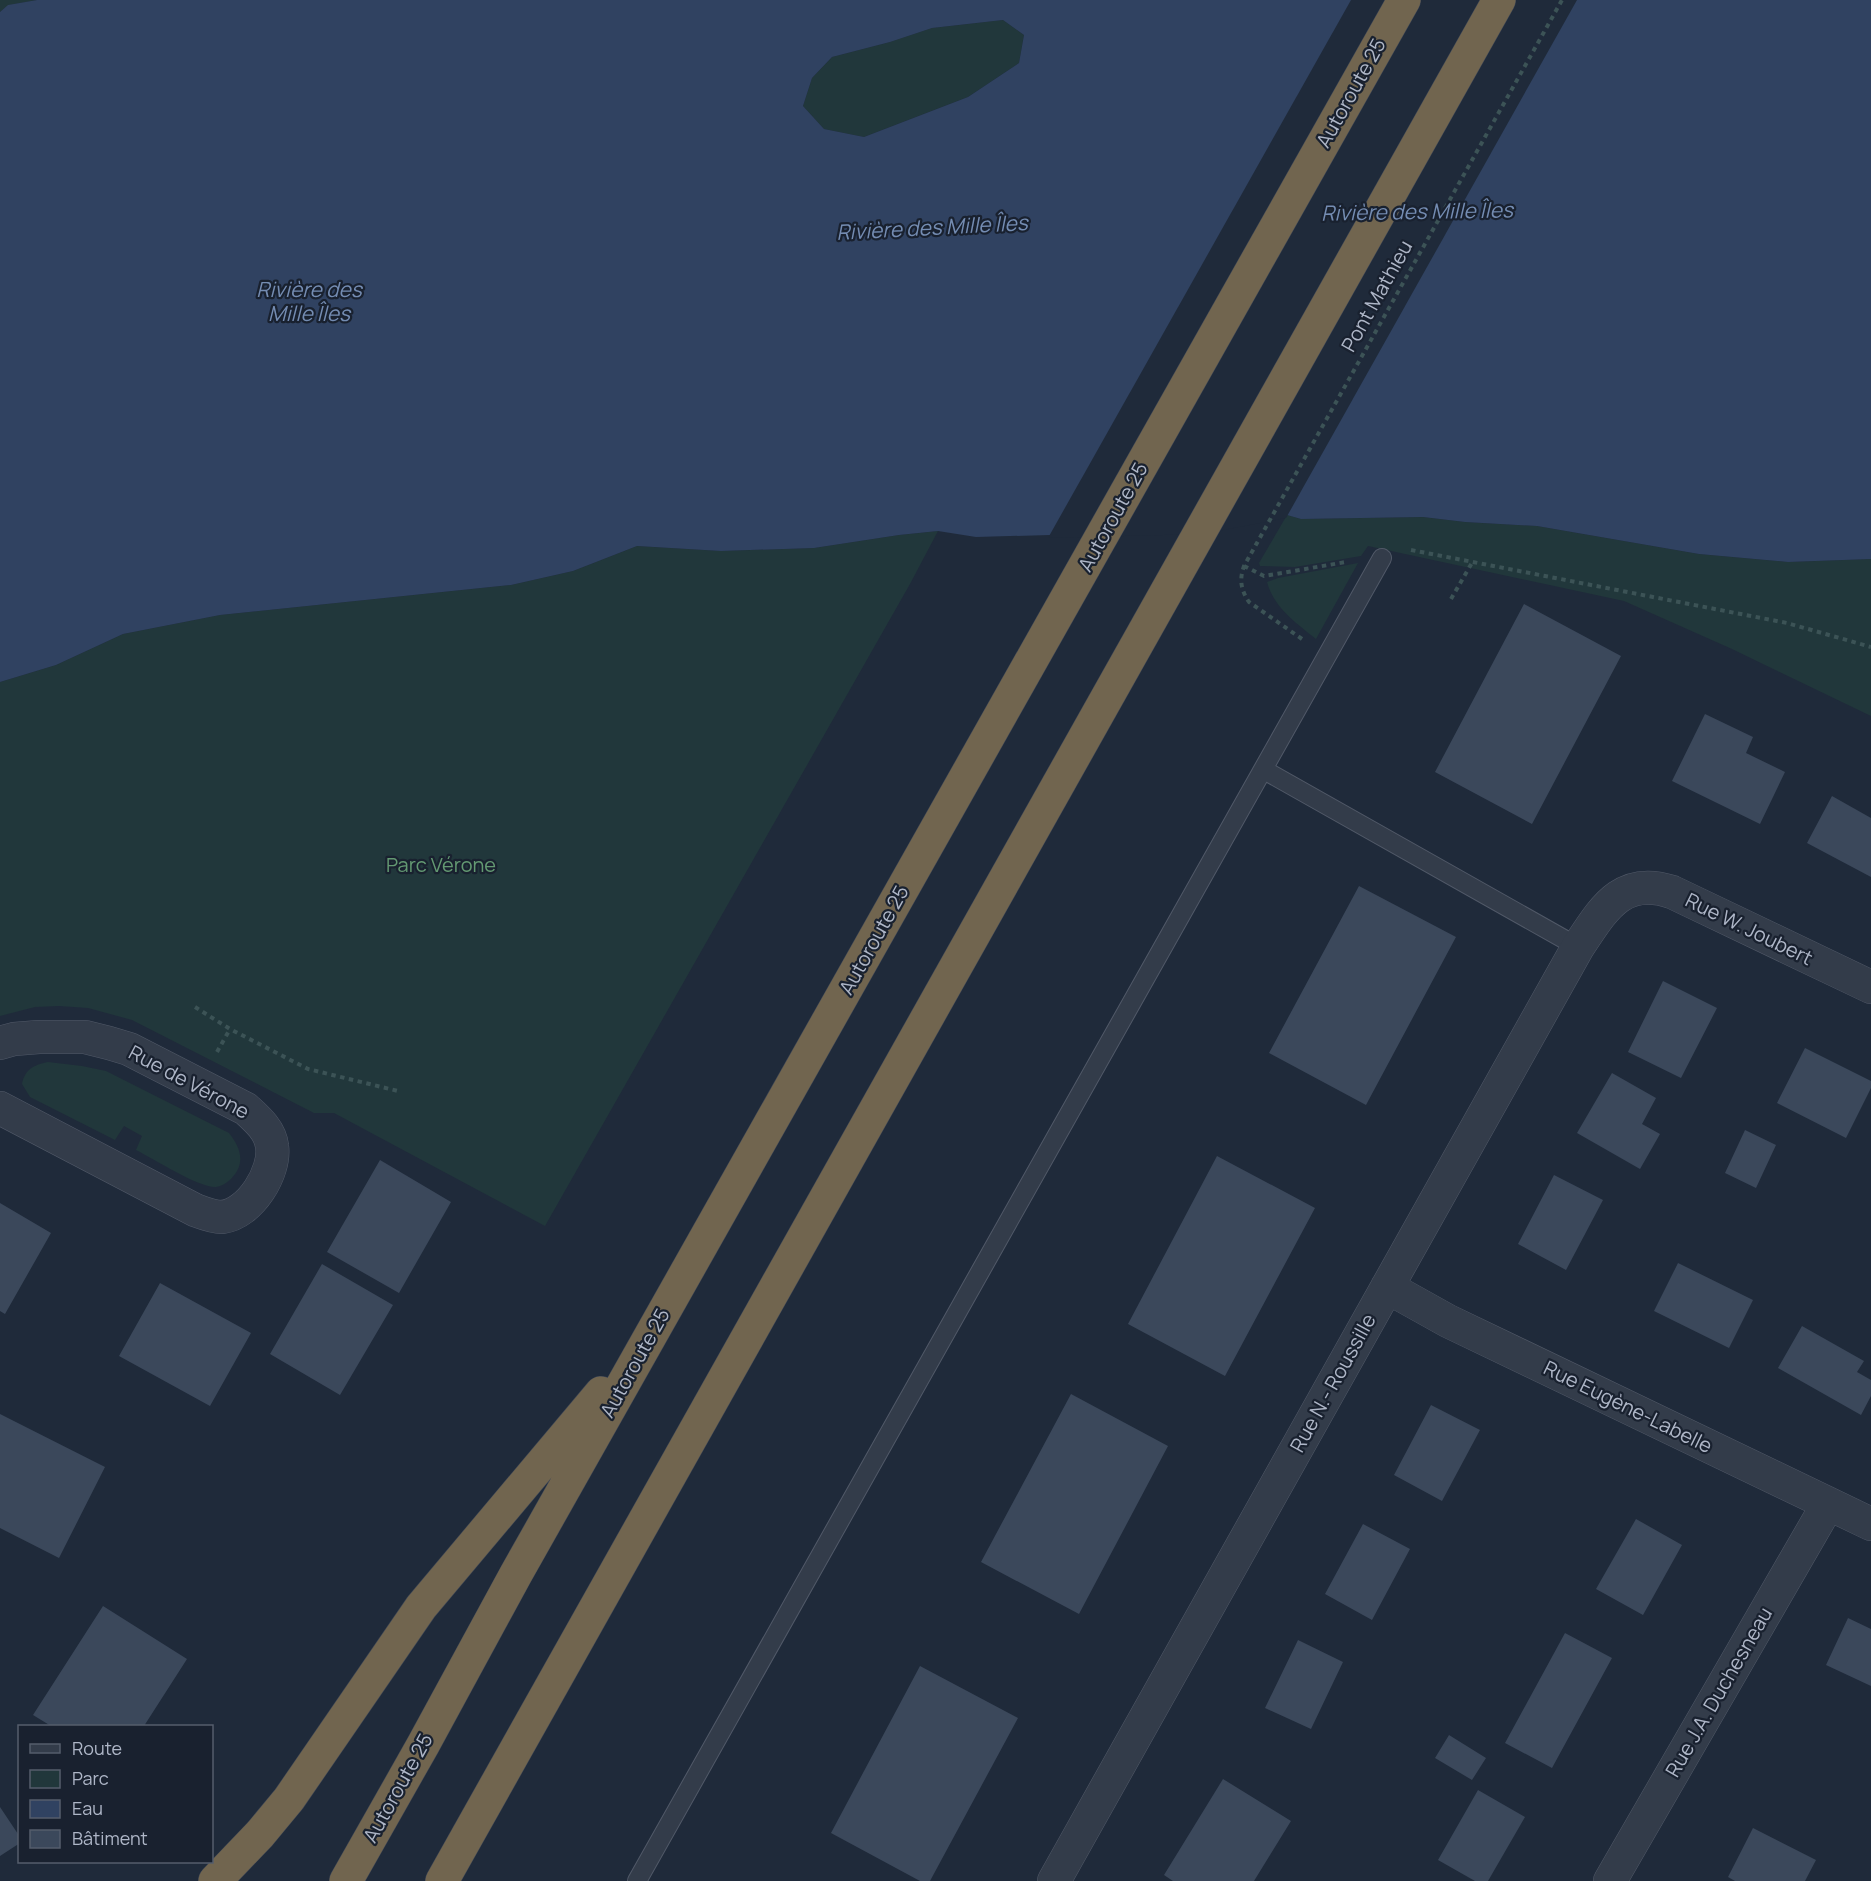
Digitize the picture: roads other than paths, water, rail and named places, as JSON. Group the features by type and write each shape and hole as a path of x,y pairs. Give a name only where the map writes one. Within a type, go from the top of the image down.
{"highway":[{"name":"Autoroute 25","path":"346,1881 652,1332 1404,0"},
{"path":"442,1881 1499,0"},
{"path":"215,1881 260,1834 289,1799 421,1607 652,1332"},
{"path":"455,1881 472,1827"}],"street":[{"name":"Rue W. Joubert","path":"1624,893 1639,887 1656,887 1672,892 1871,987"},
{"name":"Rue N.- Roussille","path":"1054,1881 1578,947 1605,910 1624,893"},
{"name":"Rue de Vérone","path":"0,1043 14,1039 39,1037 84,1037 129,1049 246,1108 260,1121 268,1134 272,1148 271,1164 255,1197 232,1214 221,1217 195,1210 0,1108"},
{"name":"Rue Eugène-Labelle","path":"1387,1287 1448,1320 1871,1524"},
{"name":"Rue J.A. Duchesneau","path":"1610,1881 1828,1504"}],"lane":[{"path":"637,1881 1382,558"},
{"path":"1264,770 1578,947"}],"water":[{"name":"Rivière des Mille Îles","path":"37,0 1871,0 1871,559 1788,562 1699,554 1537,526 1423,517 1301,519 1287,515 1050,535 976,537 938,531 814,548 721,551 637,546 573,571 511,585 220,615 123,634 56,665 0,682 0,12 8,5","holes":["1003,20 1024,35 1019,63 968,97 864,137 824,129 803,106 812,78 832,57 932,28"]}],"park label":[{"name":"Parc Vérone","path":"441,865"}]}
